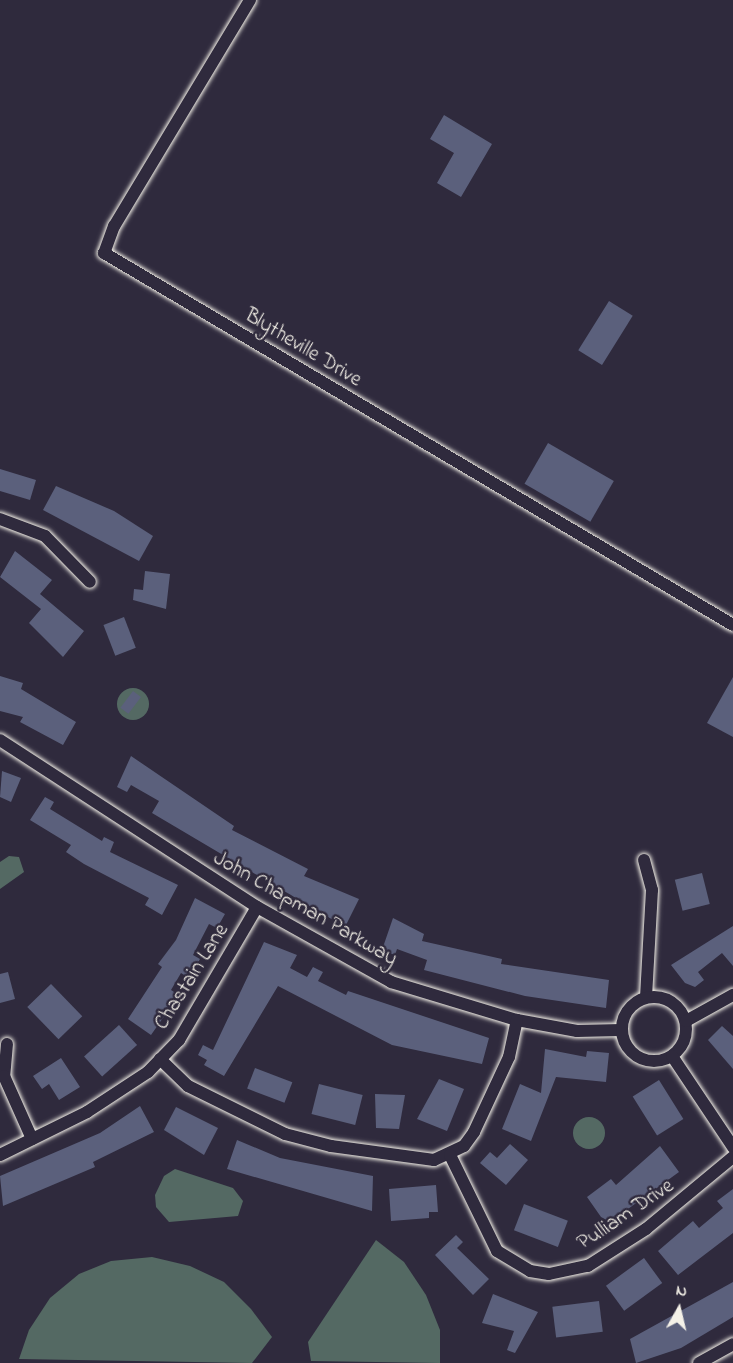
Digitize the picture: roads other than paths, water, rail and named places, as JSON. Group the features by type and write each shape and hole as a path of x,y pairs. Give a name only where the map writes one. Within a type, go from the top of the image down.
{"street":[{"name":"Blytheville Drive","path":"250,0 114,226 104,253 733,625"},
{"path":"0,519 45,536 90,582"},
{"name":"John Chapman Parkway","path":"0,740 257,907 391,982 517,1020 578,1031 621,1030"},
{"path":"644,860 652,890 646,998"},
{"name":"Chastain Lane","path":"0,1155 87,1112 160,1059 214,986 257,907"},
{"path":"686,1021 733,995"},
{"path":"646,998 669,1001 686,1021 683,1044 672,1056 653,1062 639,1059 621,1030 626,1012 646,998"},
{"path":"160,1059 188,1086 285,1134 421,1161 450,1155 474,1132 508,1057 517,1020"},
{"path":"7,1044 4,1076 32,1139"},
{"path":"672,1056 733,1147"},
{"name":"Pulliam Drive","path":"450,1155 497,1251 521,1267 549,1274 588,1266 646,1229 733,1157"},
{"path":"699,1363 733,1344"}]}
